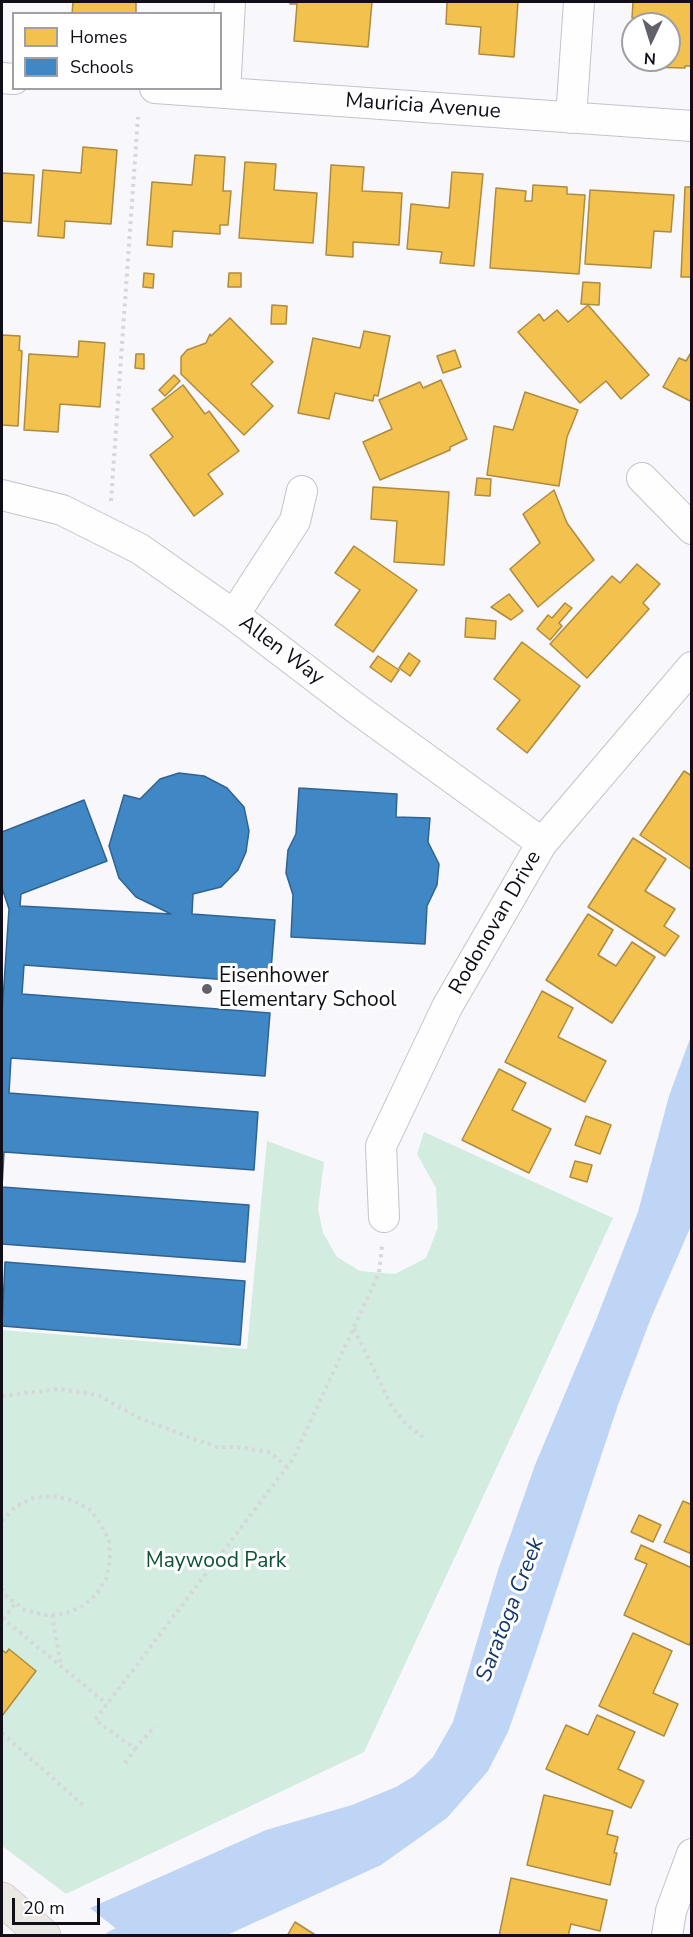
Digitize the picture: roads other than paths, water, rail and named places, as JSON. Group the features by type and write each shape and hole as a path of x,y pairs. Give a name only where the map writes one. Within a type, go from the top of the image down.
{"main road":[{"path":"2,1899 38,1930"}],"street":[{"path":"225,93 230,2"},
{"path":"571,118 579,2"},
{"name":"Mauricia Avenue","path":"183,90 692,126"},
{"path":"642,478 692,529"},
{"path":"234,615 295,521 302,491"},
{"name":"Allen Way","path":"2,495 62,510 140,549 234,615 357,709 542,843"},
{"name":"Rodonovan Drive","path":"384,1217 381,1146 447,1007 542,843 692,668"},
{"path":"667,1935 671,1911 692,1854"}],"water":[{"path":"691,1036 691,1226 651,1318 618,1405 508,1732 488,1771 447,1818 381,1865 227,1935 124,1935 90,1908 266,1830 352,1805 396,1787 414,1776 433,1757 453,1722 498,1570 535,1465 596,1320 638,1212 669,1096"}],"waterway":[{"name":"Saratoga Creek","path":"110,1936 130,1926"}],"place":[{"name":"Eisenhower Elementary School","path":"207,989"}],"park label":[{"name":"Maywood Park","path":"216,1562"}]}
